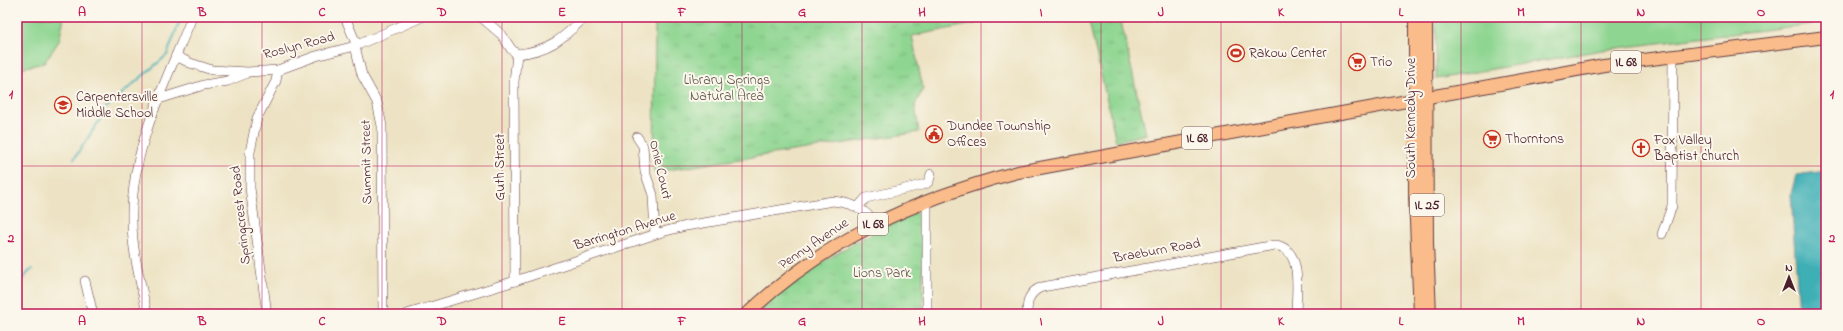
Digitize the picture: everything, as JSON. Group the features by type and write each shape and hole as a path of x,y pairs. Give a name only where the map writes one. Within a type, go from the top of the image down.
{"main road":[{"name":"South Kennedy Drive","path":"1415,17 1421,98 1430,314"},
{"name":"South Kennedy Drive","path":"1420,314 1416,230 1426,17"},
{"name":"IL 68","path":"1421,98 1604,65 1826,36"},
{"name":"Penny Avenue","path":"747,314 768,294 810,263 875,223 927,201 976,183 1018,172 1421,98"}],"street":[{"path":"147,314 133,236 132,196 140,152 159,98 192,17"},
{"name":"Summit Street","path":"345,17 353,34 362,74 377,102 382,126 383,314"},
{"name":"Roslyn Road","path":"176,56 190,63 212,70 248,72 278,70 316,56 355,46 422,17"},
{"path":"481,17 502,36 511,49 517,54 539,51 548,47 566,35 585,17"},
{"name":"Guth Street","path":"515,281 514,82 517,54"},
{"path":"1662,234 1672,206 1673,56"},
{"name":"Springcrest Road","path":"267,314 250,188 249,157 257,118 276,81 278,70"},
{"name":"Roslyn Road","path":"159,98 204,85 228,81 248,72"},
{"name":"Onie Court","path":"637,137 643,146 645,172 653,195 655,234"},
{"path":"858,207 866,198 927,183 931,174"},
{"path":"927,201 927,314"},
{"name":"Barrington Avenue","path":"407,314 515,281 655,234 686,226 819,203 840,202 858,207 867,213 875,223"},
{"name":"Braeburn Road","path":"1027,314 1027,303 1032,292 1046,285 1269,245 1280,246 1288,250 1295,261 1296,314"},
{"path":"86,282 93,314"}],"green space":[{"path":"17,17 64,17 59,41 44,63 17,69"},
{"name":"Library Springs Natural Area","path":"655,17 1009,17 912,36 923,89 915,105 919,132 654,172"},
{"path":"1088,17 1120,17 1146,134 1116,141"},
{"path":"1436,17 1812,17 1812,24 1602,50 1436,79"},
{"name":"Lions Park","path":"915,213 920,214 923,221 923,314 757,314 793,283 831,257 893,223"}],"water":[{"path":"1826,171 1826,314 1799,314 1791,194 1796,175"}],"waterway":[{"path":"74,159 99,121 103,110 167,55 181,17"},
{"path":"17,284 32,269"}],"place":[{"name":"Rakow Center","path":"1236,53"},
{"name":"Trio","path":"1357,62"},
{"name":"Carpentersville Middle School","path":"63,105"},
{"name":"Dundee Township Offices","path":"934,134"},
{"name":"Thorntons","path":"1492,139"},
{"name":"Fox Valley Baptist church","path":"1641,148"}]}
